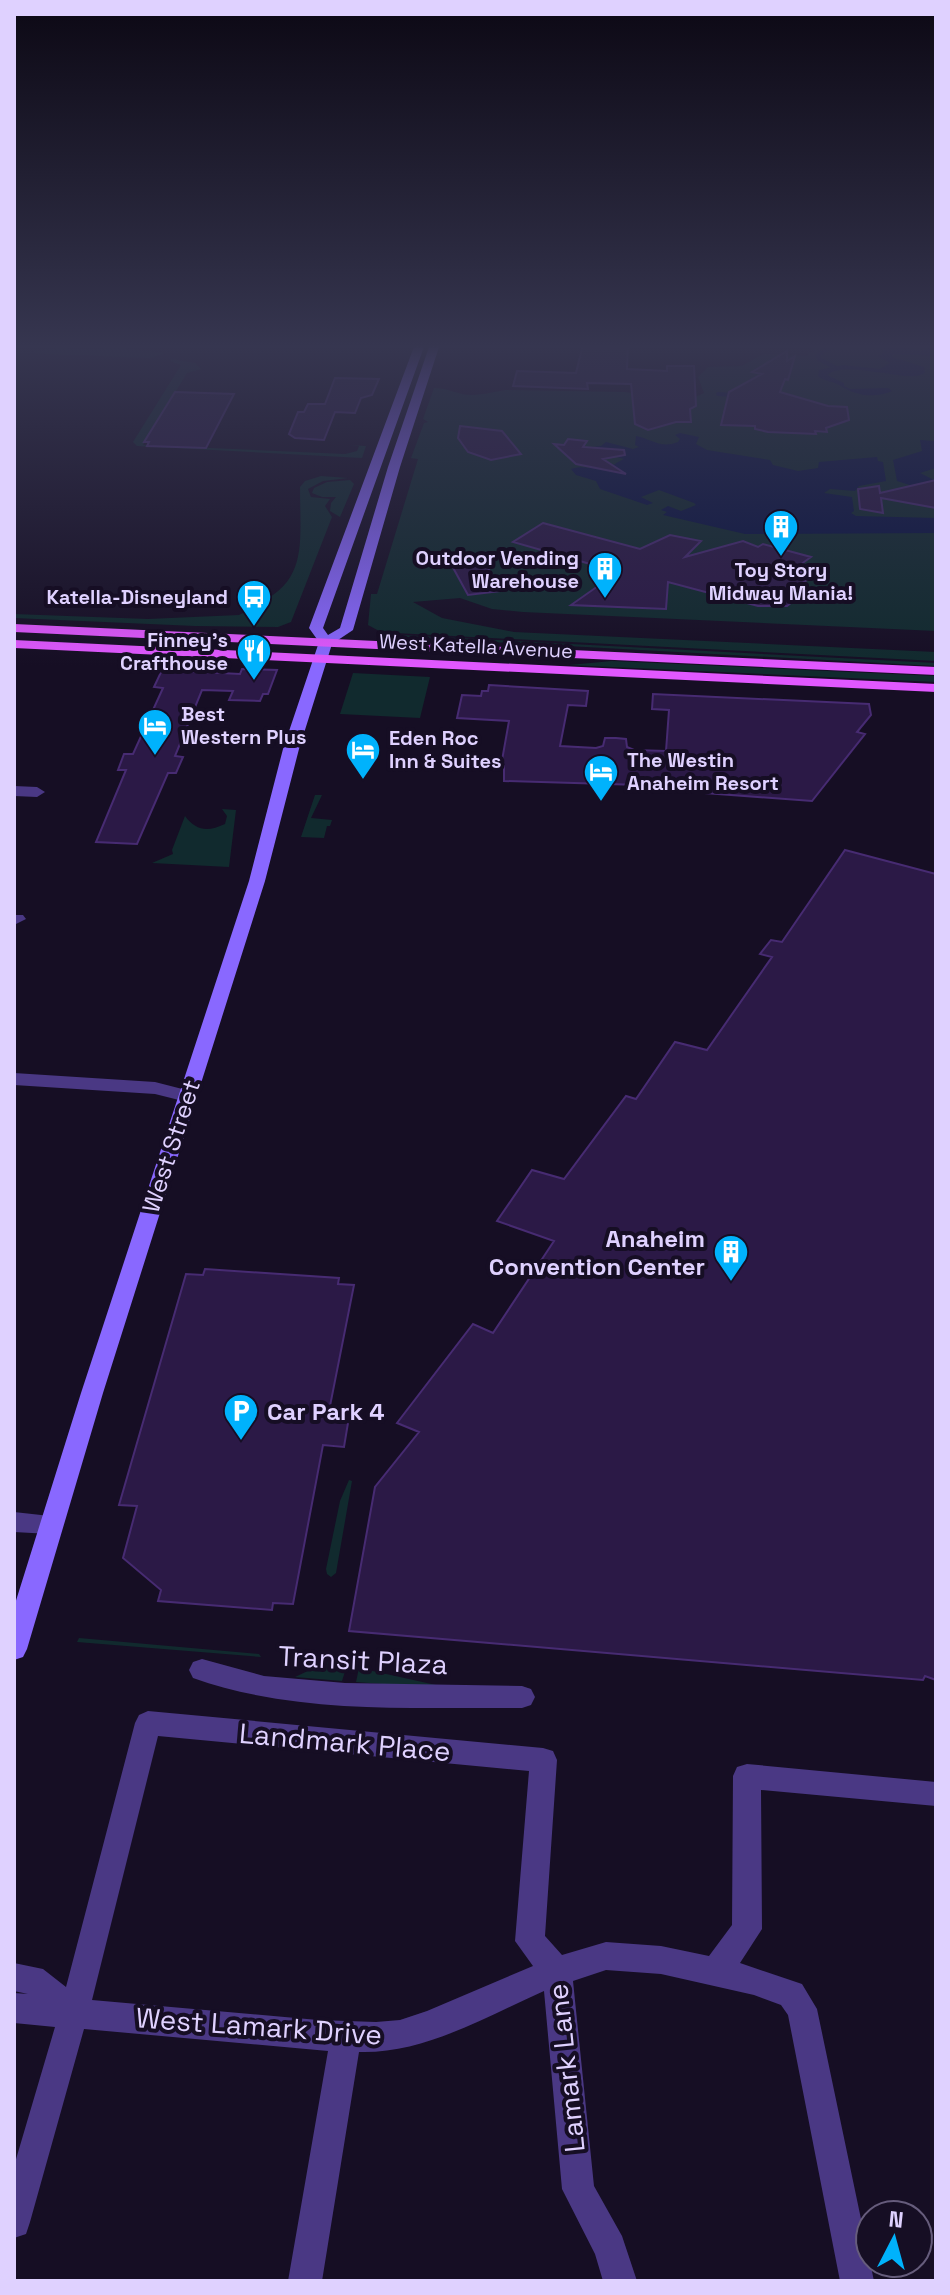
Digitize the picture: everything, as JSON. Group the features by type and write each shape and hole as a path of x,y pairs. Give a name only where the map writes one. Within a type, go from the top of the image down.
{"main road":[{"path":"380,451 316,628 326,642 346,630 399,451"},
{"path":"374,467 394,467"},
{"name":"West Katella Avenue","path":"14,628 936,671"},
{"name":"West Street","path":"14,1649 50,1524 257,881 282,780 326,642"},
{"name":"West Katella Avenue","path":"14,644 936,688"}],"street":[{"path":"14,791 37,792"},
{"path":"14,1079 155,1088 187,1096"},
{"path":"14,1092 151,1100 187,1096"},
{"path":"14,1522 50,1524"},
{"name":"Transit Plaza","path":"202,1670 264,1687 345,1694 522,1697"},
{"name":"Landmark Place","path":"74,2012 148,1723 543,1760"},
{"name":"Lamark Lane","path":"543,1760 530,1941 557,1971 578,2189 610,2248 620,2281"},
{"path":"857,2281 800,2002 779,1987 716,1971 747,1929 747,1776 936,1794"},
{"name":"West Lamark Drive","path":"14,2008 346,2037 400,2035 557,1971 606,1956 661,1960 716,1971"},
{"path":"14,1977 32,1979 74,2012 14,2222"},
{"path":"305,2281 346,2037"}],"green space":[{"path":"233,451 345,454 364,451 362,458"},
{"path":"414,451 936,451 936,631 523,612 492,609 460,598 413,602 442,618 514,632 936,652 936,661 381,632 368,625 371,594 377,594 418,459 411,458"},
{"path":"321,476 348,478 323,481 308,489 311,497 330,499 325,506 332,517 291,622 278,627 195,626 14,618 14,614 148,619 239,615 247,611 241,610 279,590 290,577 300,547 300,487 305,481"},
{"path":"350,480 354,484 340,517 330,511 336,497 312,493 314,488 327,482"},
{"path":"381,636 936,663 936,666"},
{"path":"612,661 936,676 936,682 569,665"},
{"path":"353,673 430,677 420,718 340,714"},
{"path":"315,795 322,795 311,818 332,820 330,826 327,826 324,838 301,837"},
{"path":"222,809 236,810 229,867 152,863 173,854 185,816 198,827 213,828 225,824 227,816"},
{"path":"349,1480 352,1481 336,1573 331,1577 326,1569 340,1501"},
{"path":"79,1638 259,1654 261,1657 77,1642"},
{"path":"329,1661 347,1665 342,1681 295,1677"},
{"path":"359,1668 436,1685 436,1688 356,1682"}],"shaded area":[{"path":"595,451 714,451 770,460 773,465 798,471 818,468 819,462 877,457 878,461 883,462 886,481 859,486 855,491 830,489 824,493 852,497 854,511 851,513 856,516 936,518 936,533 745,534 663,515 667,512 661,510 668,506 681,511 696,505 694,503 659,490 641,497 653,503 647,505 600,489 596,481 576,475 571,469 608,467 624,459"},
{"path":"922,451 936,451 936,468 920,473 936,481 922,489 897,481 893,460"}],"building":[{"path":"519,451 521,454 491,460 468,452"},
{"path":"562,451 624,451 625,455 603,459 626,474 576,464"},
{"path":"936,480 936,508 881,498 883,513 860,509 858,489 879,486 880,493"},
{"path":"543,523 640,549 670,535 701,541 685,557 743,541 758,547 763,544 811,557 793,570 814,576 799,585 806,591 787,606 758,606 668,582 666,609 571,605 618,572 513,542"},
{"path":"484,561 501,591 468,595 451,564"},
{"name":"Best Western Plus","path":"242,669 277,670 268,694 263,694 260,701 229,700 233,691 202,690 175,756 183,757 176,773 168,773 137,844 96,842 126,770 118,770 124,754 133,754 163,688 154,687 162,670 240,674"},
{"name":"The Westin Anaheim Resort","path":"489,685 588,691 586,706 568,705 560,746 596,748 603,746 605,738 616,738 626,739 627,747 634,750 666,751 669,710 652,709 653,694 869,704 871,715 857,732 865,734 812,801 639,788 640,785 504,781 504,766 501,766 509,721 457,718 462,695 481,696 482,691 488,691"},
{"name":"Anaheim Convention Center","path":"845,850 936,874 936,1680 925,1676 923,1680 349,1631 375,1487 419,1432 397,1423 473,1324 493,1333 554,1241 497,1221 532,1170 564,1179 626,1096 636,1099 675,1042 707,1050 772,957 760,954 771,940 782,942"},
{"name":"Car Park 4","path":"205,1269 339,1278 338,1284 354,1285 328,1416 349,1417 344,1447 323,1445 293,1604 273,1603 272,1610 158,1601 161,1590 123,1558 137,1506 119,1505 186,1274 203,1275"}],"place":[{"name":"Toy Story Midway Mania!","path":"781,558"},
{"name":"Outdoor Vending Warehouse","path":"605,600"},
{"name":"Katella-Disneyland","path":"254,628"},
{"name":"Finney's Crafthouse","path":"254,682"},
{"name":"Best Western Plus","path":"155,757"},
{"name":"Eden Roc Inn & Suites","path":"363,781"},
{"name":"The Westin Anaheim Resort","path":"601,803"},
{"name":"Anaheim Convention Center","path":"731,1283"},
{"name":"Car Park 4","path":"241,1442"}]}
